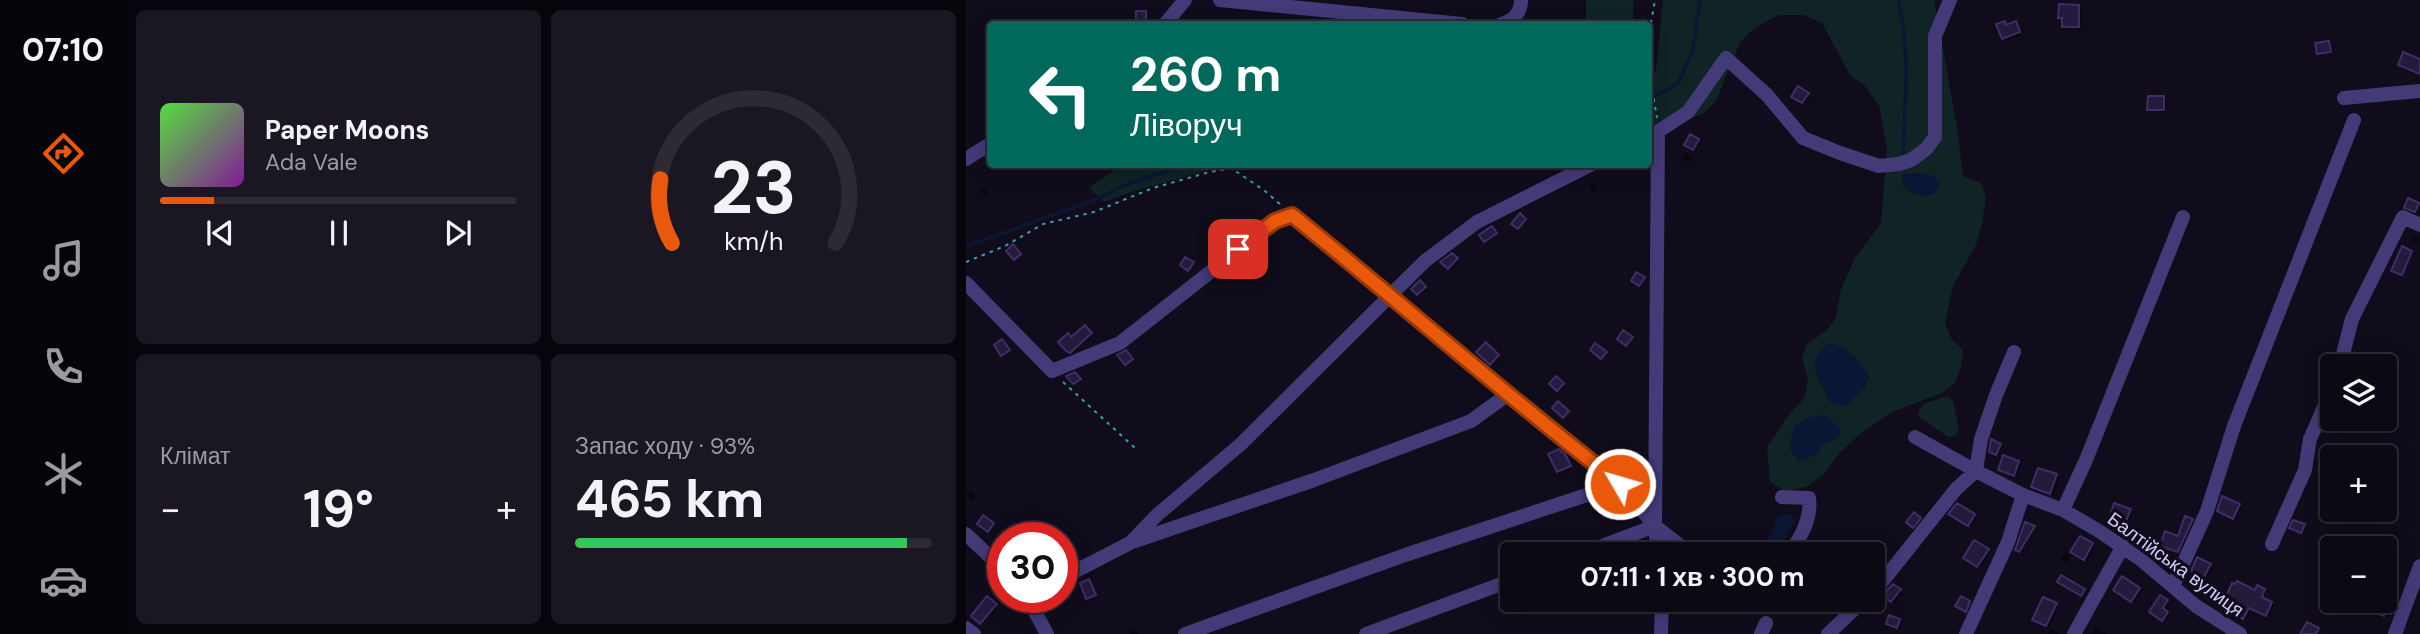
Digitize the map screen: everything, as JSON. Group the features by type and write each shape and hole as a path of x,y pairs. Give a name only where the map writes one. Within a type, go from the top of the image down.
{"street":[{"path":"1168,21 1185,0"},
{"path":"1220,0 1432,21"},
{"path":"1510,21 1514,19 1521,0"},
{"path":"1657,542 1653,135 1688,112 1726,58 1767,95 1803,138 1879,166 1912,160 1927,149 1935,137 1935,36 1950,0"},
{"path":"2344,98 2420,91"},
{"path":"2173,586 2207,511 2234,426 2354,120"},
{"path":"966,159 987,146"},
{"path":"1130,543 1157,516 1241,444 1425,261 1477,222 1584,168"},
{"path":"966,283 1052,371 1120,343 1275,221 1292,215 1391,295 1507,395 1620,484 1656,526 1676,542"},
{"path":"2063,510 2086,460 2183,217"},
{"path":"2343,354 2352,320 2403,217 2420,225"},
{"path":"1885,575 1956,489 1976,471 1981,439 2014,352"},
{"path":"1078,570 1130,543 1314,480 1471,421 1507,395"},
{"path":"2272,544 2305,470 2310,439 2320,416"},
{"name":"Балтійська вулиця","path":"1915,437 2023,495 2063,510 2123,546 2196,606 2233,632"},
{"path":"1185,634 1405,555 1620,484"},
{"path":"1966,634 2008,542 2023,495"},
{"path":"1782,497 1809,498 1811,509 1797,542"},
{"path":"1613,542 1656,526"},
{"path":"966,534 987,554"},
{"path":"2074,634 2123,546"},
{"path":"2395,634 2420,566"},
{"path":"1366,634 1500,584"},
{"path":"1661,634 1662,612"},
{"path":"1828,634 1851,612"},
{"path":"1038,613 1047,634"},
{"path":"966,628 974,634"}],"path":[{"path":"1651,21 1655,0"},
{"path":"966,262 1005,246 1043,224 1094,212 1153,188 1231,168 1265,191 1292,215"},
{"path":"1052,371 1110,427 1135,447"}],"green space":[{"path":"1586,0 1633,0 1633,21 1586,21"},
{"path":"1663,0 1934,0 1963,176 1981,183 1986,197 1976,245 1953,286 1945,323 1952,340 1963,350 1961,367 1955,383 1942,393 1892,412 1860,434 1840,452 1823,475 1806,487 1785,491 1770,482 1767,447 1805,397 1808,378 1802,358 1806,345 1827,330 1836,318 1841,289 1855,258 1881,223 1887,150 1879,106 1864,85 1850,75 1822,23 1803,15 1779,15 1756,27 1740,42 1717,99 1705,113 1652,133 1652,74 1656,71","holes":["1922,173 1922,195 1909,191 1902,184 1902,175","1853,356 1869,376 1864,388 1844,407"]},
{"path":"1217,168 1104,202 1089,187 1115,170"},
{"path":"1947,396 1953,401 1959,429 1956,436 1948,437 1918,416 1919,410 1926,403"}],"water":[{"path":"1916,173 1934,176 1940,184 1937,190 1926,196 1907,188 1901,176"},
{"path":"1829,343 1852,355 1869,376 1864,388 1845,407 1829,401 1815,370 1816,357"},
{"path":"1824,415 1839,427 1841,436 1822,445 1818,454 1798,462 1789,447 1794,427 1810,417"},
{"path":"1786,513 1796,518 1783,542 1767,542 1777,518"}],"building":[{"path":"2059,4 2079,5 2079,27 2062,27 2062,18 2058,18"},
{"path":"1136,11 1146,11 1146,21 1136,21"},
{"path":"2005,21 2006,25 2016,21 2020,32 2002,39 1996,24"},
{"path":"2329,41 2331,52 2317,54 2315,43"},
{"path":"2403,52 2420,59 2420,74 2398,65"},
{"path":"1798,86 1809,93 1802,103 1791,97"},
{"path":"2148,96 2164,96 2164,110 2147,110"},
{"path":"1690,134 1699,139 1693,150 1684,145"},
{"path":"2408,198 2419,203 2415,212 2404,208"},
{"path":"1520,213 1526,219 1518,229 1511,224"},
{"path":"1492,226 1497,233 1484,242 1479,235"},
{"path":"1013,244 1021,254 1014,260 1006,251"},
{"path":"2402,246 2412,251 2402,275 2391,271"},
{"path":"1452,253 1458,258 1448,269 1440,262"},
{"path":"1185,257 1194,262 1188,271 1180,265"},
{"path":"1636,272 1645,277 1639,286 1631,281"},
{"path":"1420,280 1426,287 1417,295 1411,289"},
{"path":"1085,325 1092,333 1070,353 1066,351 1058,342 1068,333 1071,337"},
{"path":"1623,330 1633,337 1626,346 1617,339"},
{"path":"1002,339 1010,350 1001,356 994,345"},
{"path":"1486,342 1499,355 1490,365 1476,352"},
{"path":"1595,343 1607,352 1601,359 1590,350"},
{"path":"1126,350 1133,359 1125,365 1117,355"},
{"path":"1075,372 1081,379 1073,384 1066,376"},
{"path":"1556,376 1564,383 1557,391 1549,384"},
{"path":"1558,401 1569,411 1563,418 1552,408"},
{"path":"1991,439 2001,444 1996,455 1989,452"},
{"path":"1559,449 1571,466 1557,472 1548,454"},
{"path":"2003,455 2019,461 2014,476 1998,470"},
{"path":"2038,468 2057,474 2050,494 2031,487"},
{"path":"2222,496 2240,504 2233,519 2217,511"},
{"path":"1957,503 1975,514 1968,526 1948,514"},
{"path":"2114,503 2131,509 2125,524 2109,518"},
{"path":"1914,512 1921,518 1913,528 1906,522"},
{"path":"983,515 993,522 987,522 987,531 977,524"},
{"path":"2185,516 2193,519 2178,552 2160,546 2165,531 2178,536"},
{"path":"2293,520 2305,524 2301,533 2289,528"},
{"path":"2025,522 2035,526 2019,552 2015,550"},
{"path":"2080,536 2093,543 2084,560 2070,552"},
{"path":"1974,540 1989,549 1977,567 1963,558"},
{"path":"2197,557 2211,564 2204,577 2191,571"},
{"path":"2061,575 2085,589 2081,596 2057,582"},
{"path":"2122,576 2140,588 2131,602 2113,590"},
{"path":"1089,579 1096,595 1086,599 1080,583"},
{"path":"2237,581 2255,590 2257,585 2265,589 2262,597 2272,602 2266,616 2249,608 2243,619 2233,613 2237,607 2224,601 2232,583"},
{"path":"1893,584 1901,589 1891,602 1885,598 1885,593"},
{"path":"2160,595 2168,600 2163,608 2168,612 2162,621 2149,612"},
{"path":"987,596 987,613 989,613 980,624 971,616"},
{"path":"1961,596 1970,601 1966,612 1955,606"},
{"path":"2043,597 2057,603 2046,626 2032,620"},
{"path":"1889,615 1900,619 1897,628 1886,624"},
{"path":"2307,622 2319,628 2316,634 2300,634"}],"waterway":[{"path":"1652,97 1678,84 1693,49 1700,0"},
{"path":"1898,0 1906,57 1903,153"},
{"path":"966,246 1176,168"}],"route":[{"path":"1238,249 1275,221 1292,215 1391,295 1507,395 1620,484"}]}
